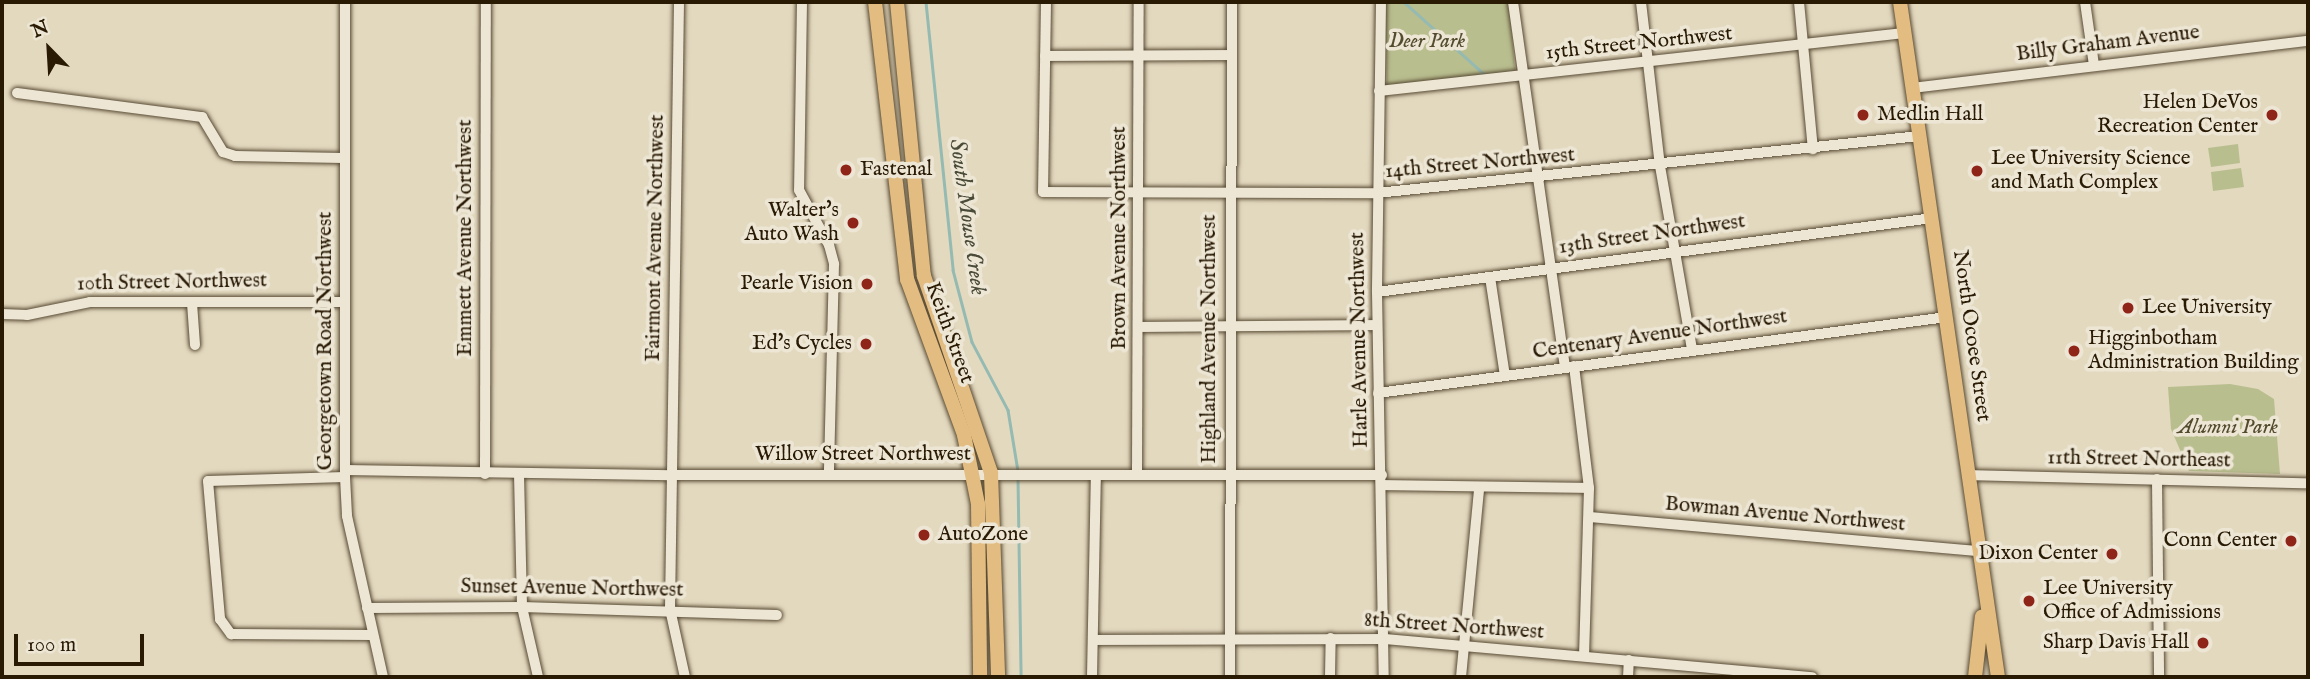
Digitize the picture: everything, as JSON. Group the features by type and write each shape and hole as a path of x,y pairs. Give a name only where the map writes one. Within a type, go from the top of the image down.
{"main road":[{"name":"Keith Street","path":"875,2 907,279 964,435 978,504 980,677"},
{"name":"Keith Street","path":"897,2 915,215 924,276 991,473 998,677"},
{"name":"North Ocoee Street","path":"1900,2 1970,475 1981,576 1998,677"},
{"path":"1975,677 1982,618 1981,576"}],"street":[{"name":"Georgetown Road Northwest","path":"345,2 345,474 366,608 383,677"},
{"name":"Emmett Avenue Northwest","path":"485,474 486,2"},
{"name":"Fairmont Avenue Northwest","path":"679,2 670,609 685,677"},
{"path":"802,2 799,190 829,245 834,264 829,475"},
{"path":"1046,2 1045,56 1231,55"},
{"name":"Brown Avenue Northwest","path":"1137,473 1141,327 1139,2"},
{"name":"Highland Avenue Northwest","path":"1230,677 1232,2"},
{"path":"1375,2 1381,2"},
{"name":"Harle Avenue Northwest","path":"1381,2 1377,326 1383,480 1384,677"},
{"path":"1513,2 1551,269 1589,488 1584,656"},
{"path":"1641,2 1660,166 1692,349"},
{"path":"1799,2 1813,149"},
{"path":"2085,2 2094,65"},
{"name":"15th Street Northwest","path":"1379,91 1904,33"},
{"name":"Billy Graham Avenue","path":"1912,88 2308,41"},
{"name":"14th Street Northwest","path":"1045,56 1043,192 1377,193 1660,166 1919,136"},
{"path":"17,93 202,117 223,152 234,156 343,158"},
{"path":"898,216 915,215"},
{"name":"13th Street Northwest","path":"1377,292 1931,218"},
{"path":"1490,277 1505,376"},
{"name":"10th Street Northwest","path":"2,314 27,315 72,303 344,302"},
{"path":"192,303 195,345"},
{"name":"Centenary Avenue Northwest","path":"1378,393 1947,317"},
{"path":"1141,327 1377,326"},
{"name":"Willow Street Northwest","path":"373,635 231,635 220,619 208,481 345,474 1229,473 1383,480 1479,490 1589,488"},
{"path":"519,474 522,607 538,677"},
{"path":"1092,677 1096,475"},
{"name":"11th Street Northeast","path":"1970,475 2308,483"},
{"path":"2157,479 2159,677"},
{"path":"1461,677 1462,644 1479,490"},
{"name":"Bowman Avenue Northwest","path":"1589,517 1978,551"},
{"name":"Sunset Avenue Northwest","path":"366,608 670,609 777,615"},
{"path":"1330,677 1331,638"},
{"name":"8th Street Northwest","path":"1093,640 1385,639 1629,660 1726,673 1812,677"},
{"path":"1628,677 1629,660"}],"green space":[{"name":"Deer Park","path":"1385,2 1509,2 1515,71 1387,86"},
{"path":"2238,144 2240,163 2211,167 2208,148"},
{"path":"2241,168 2244,187 2213,191 2211,172"},
{"name":"Alumni Park","path":"2230,384 2258,389 2274,399 2280,474 2189,471 2171,429 2168,387"}],"waterway":[{"name":"South Mouse Creek","path":"926,2 953,270 972,342 1008,410 1018,471"},
{"path":"1404,2 1483,73"},
{"name":"South Mouse Creek","path":"1018,478 1021,677"}],"place":[{"name":"Medlin Hall","path":"1863,115"},
{"name":"Helen DeVos Recreation Center","path":"2272,115"},
{"name":"Fastenal","path":"846,170"},
{"name":"Lee University Science and Math Complex","path":"1977,171"},
{"name":"Walter's Auto Wash","path":"853,223"},
{"name":"Pearle Vision","path":"867,284"},
{"name":"Lee University","path":"2128,308"},
{"name":"Ed's Cycles","path":"866,344"},
{"name":"Higginbotham Administration Building","path":"2074,351"},
{"name":"AutoZone","path":"924,535"},
{"name":"Conn Center","path":"2291,541"},
{"name":"Dixon Center","path":"2112,554"},
{"name":"Lee University Office of Admissions","path":"2029,601"},
{"name":"Sharp Davis Hall","path":"2203,643"}]}
